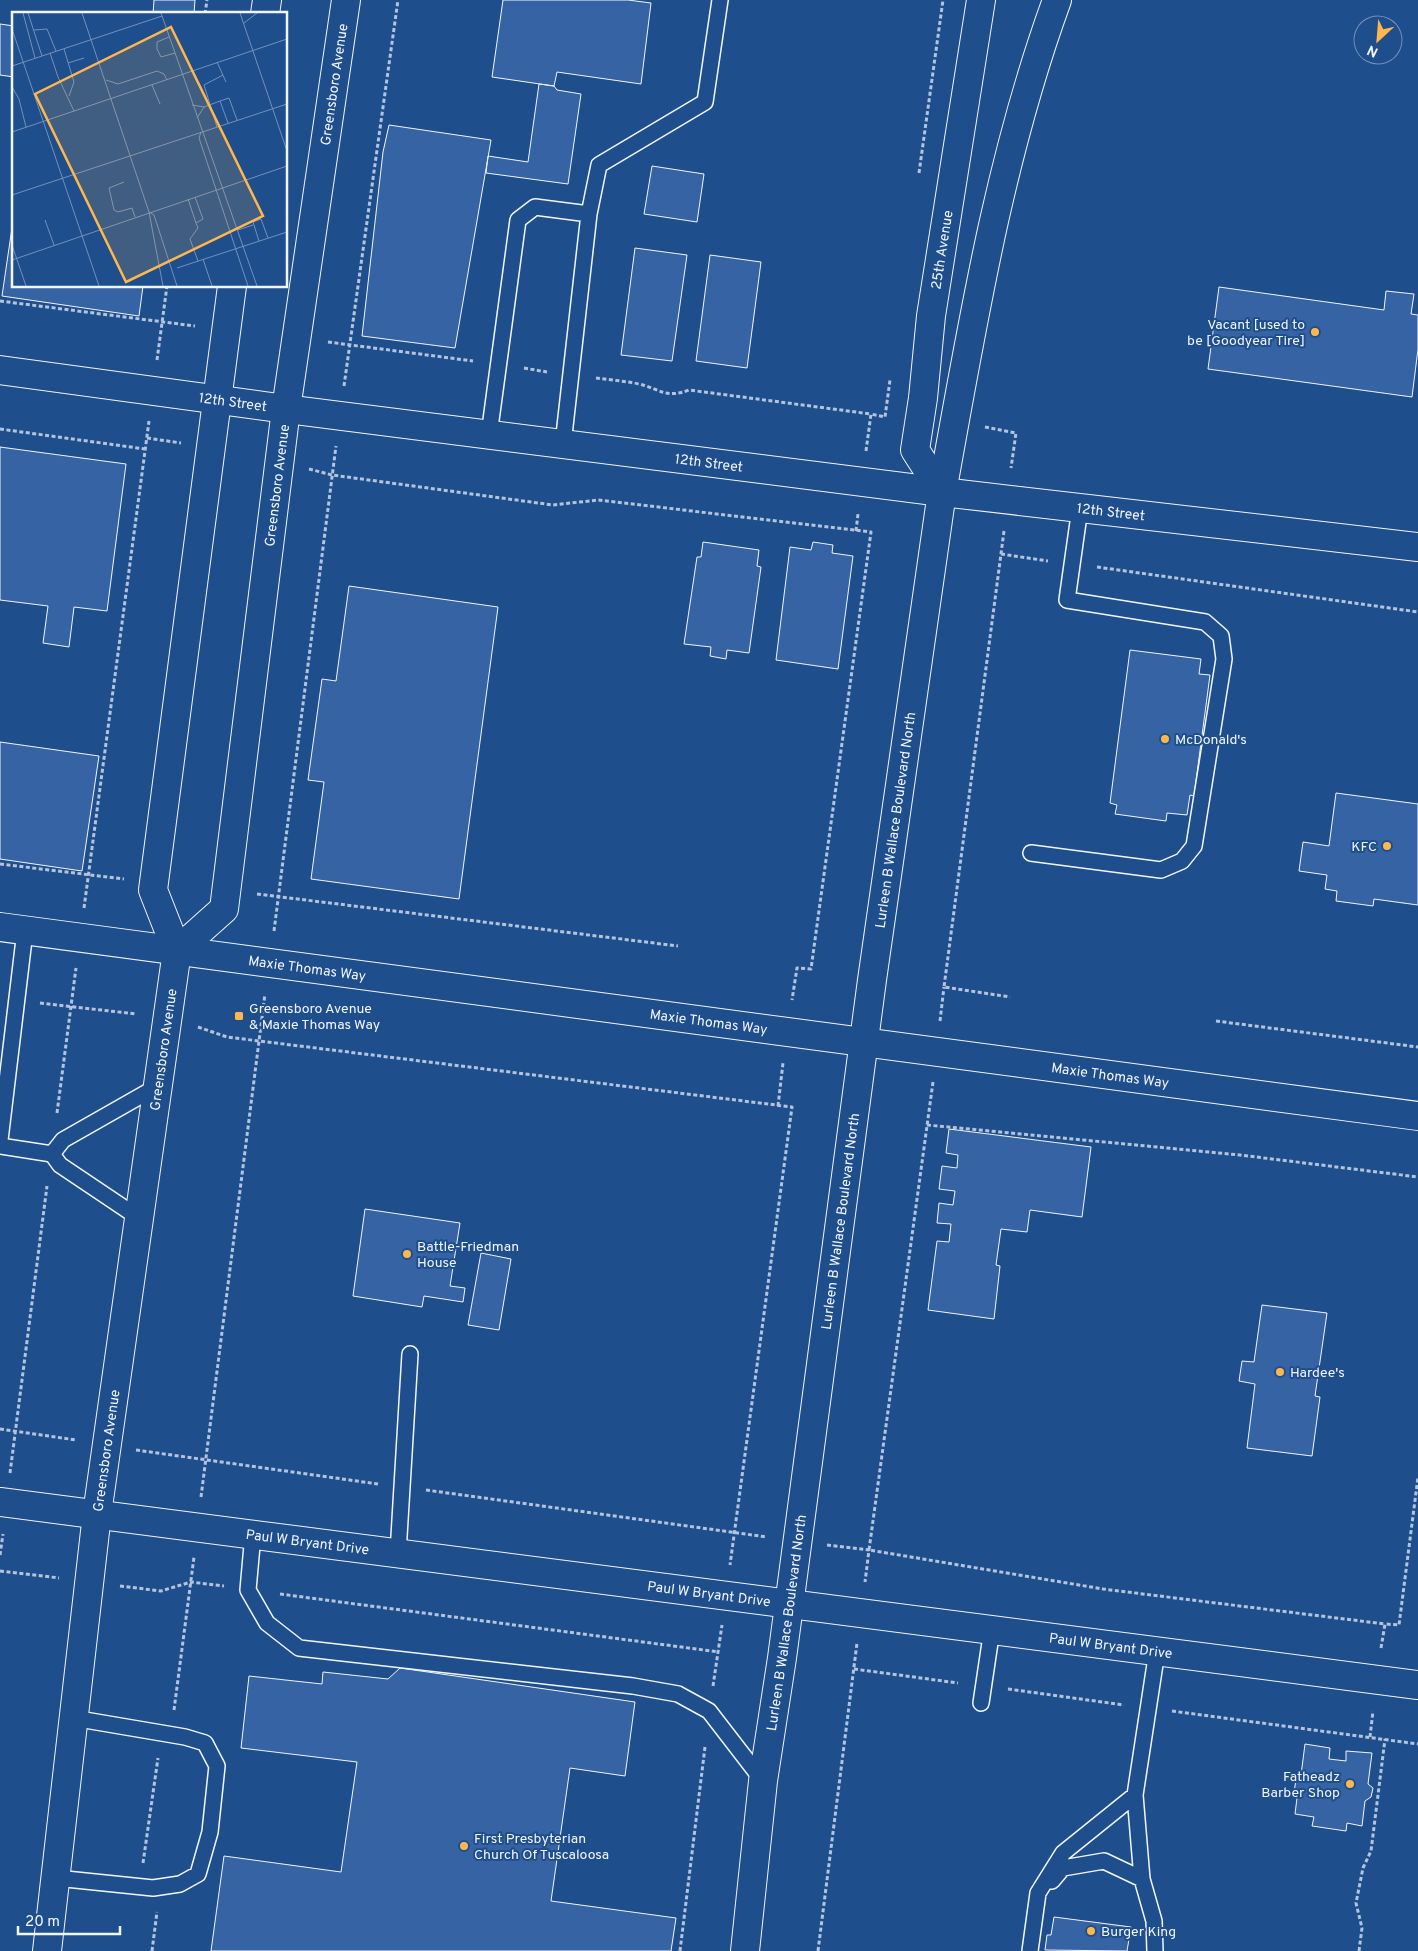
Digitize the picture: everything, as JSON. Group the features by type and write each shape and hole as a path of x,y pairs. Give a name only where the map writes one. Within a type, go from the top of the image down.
{"main road":[{"name":"Greensboro Avenue","path":"177,951 224,909 286,409 346,0"},
{"name":"25th Avenue","path":"942,492 915,450 923,398 931,316 981,0"},
{"name":"Lurleen B Wallace Boulevard North","path":"745,1951 763,1780 797,1541 863,1042 942,492 989,239 1040,48 1057,0"},
{"name":"Greensboro Avenue","path":"47,1951 89,1582 177,951 153,890 232,288"},
{"name":"12th Street","path":"0,370 286,409 942,492 1418,547"},
{"name":"Maxie Thomas Way","path":"12,929 1418,1116"},
{"name":"Paul W Bryant Drive","path":"0,1502 1418,1685"}],"lane":[{"path":"563,444 590,214 599,166 705,102 720,0"},
{"path":"489,435 518,220 535,207 590,214"},
{"path":"1031,852 1161,870 1182,861 1194,846 1224,659 1221,636 1205,622 1067,600 1080,508"},
{"path":"0,1140 16,999 12,929"},
{"path":"52,1154 63,1140 158,1086"},
{"path":"0,1146 52,1154 60,1165 139,1218"},
{"path":"398,1553 410,1354"},
{"path":"253,1534 248,1590 267,1623 298,1648 633,1686 678,1694 710,1711 763,1780"},
{"path":"981,1703 992,1629"},
{"path":"1155,1951 1154,1921 1142,1879 1135,1795 1157,1651"},
{"path":"56,1878 153,1888 180,1884 198,1874 210,1832 217,1766 204,1743 185,1736 74,1718"},
{"path":"1030,1951 1038,1893 1063,1853 1135,1795"},
{"path":"1038,1898 1063,1868 1104,1861 1142,1879"}],"path":[{"path":"919,174 943,0"},
{"path":"0,301 226,330"},
{"path":"296,339 350,344 641,385 666,394 678,394 689,390 885,416 891,378"},
{"path":"856,531 871,414"},
{"path":"0,429 146,449"},
{"path":"280,461 332,475 553,506 598,500 870,532 811,969 797,968 778,1106"},
{"path":"818,1951 868,1550 937,1052 1001,554 1418,612"},
{"path":"0,864 154,882"},
{"path":"226,892 278,896 678,946"},
{"path":"944,986 1010,997"},
{"path":"16,999 168,1018 227,1037 792,1107 710,1711 680,1951"},
{"path":"1216,1021 1418,1047"},
{"path":"927,1125 1240,1155 1418,1177"},
{"path":"0,1428 401,1487 868,1550 1102,1589 1399,1625 1418,1477"},
{"path":"0,1571 161,1591 191,1582 718,1652"},
{"path":"1370,1737 1385,1624"},
{"path":"1359,1951 1362,1928 1356,1903 1363,1868 1371,1851 1385,1739"}],"building":[{"path":"154,0 195,0 194,12 153,12"},
{"path":"503,0 628,0 651,3 641,84 557,72 554,86 492,77"},
{"path":"0,24 12,26 12,77 0,75"},
{"path":"539,84 554,86 557,90 581,94 568,184 486,173 488,156 528,162"},
{"path":"389,125 491,140 455,348 362,336 383,152"},
{"path":"652,166 704,174 697,222 644,214"},
{"path":"12,228 12,288 143,288 139,316 2,296"},
{"path":"635,248 687,255 672,361 621,355"},
{"path":"710,255 761,262 747,368 696,361"},
{"name":"Vacant [used to be [Goodyear Tire]","path":"1219,287 1384,310 1386,291 1414,294 1411,314 1418,315 1418,349 1412,397 1208,369"},
{"path":"0,447 126,464 107,611 74,607 69,647 43,643 48,606 0,600"},
{"path":"703,542 759,550 757,566 761,567 749,653 727,650 726,659 710,656 711,647 684,644 697,557 701,557"},
{"path":"813,542 833,545 832,553 853,556 838,669 776,660 790,547 811,550"},
{"path":"349,586 498,607 459,899 311,879 324,782 308,780 322,679 336,681"},
{"path":"1130,650 1201,659 1199,674 1210,675 1194,796 1190,795 1187,815 1167,813 1166,821 1115,814 1117,805 1110,803"},
{"path":"0,742 99,756 82,871 0,859"},
{"path":"1336,793 1418,804 1418,905 1374,899 1373,906 1336,901 1337,891 1325,889 1327,875 1299,871 1303,842 1329,846"},
{"path":"949,1129 1091,1147 1082,1217 1030,1210 1027,1232 1001,1229 996,1265 1000,1266 994,1319 928,1310 937,1241 949,1242 951,1224 937,1223 939,1203 953,1205 955,1191 939,1189 942,1166 957,1168 958,1155 946,1153"},
{"name":"Battle-Friedman House","path":"365,1209 460,1223 450,1286 465,1288 463,1302 424,1296 422,1307 353,1296"},
{"path":"481,1253 511,1259 499,1330 468,1325"},
{"name":"Hardee's","path":"1262,1305 1327,1313 1315,1396 1320,1397 1312,1456 1247,1448 1255,1384 1239,1381 1242,1361 1254,1362"},
{"path":"400,1668 635,1702 625,1776 570,1768 551,1901 676,1918 671,1951 211,1951 224,1856 341,1872 357,1762 241,1748 249,1676 322,1684 323,1672 388,1679"},
{"path":"1305,1744 1330,1748 1329,1759 1346,1761 1346,1751 1372,1753 1368,1784 1373,1788 1371,1797 1365,1801 1362,1826 1347,1823 1346,1831 1312,1826 1314,1817 1295,1814 1297,1798 1294,1792 1296,1780 1301,1775"},
{"name":"Burger King","path":"1054,1917 1131,1927 1127,1951 1045,1950 1047,1935 1051,1935"}],"place":[{"name":"Vacant [used to be [Goodyear Tire]","path":"1315,332"},
{"name":"McDonald's","path":"1165,739"},
{"name":"KFC","path":"1387,846"},
{"name":"Greensboro Avenue & Maxie Thomas Way","path":"239,1016"},
{"name":"Battle-Friedman House","path":"407,1254"},
{"name":"Hardee's","path":"1280,1372"},
{"name":"Fatheadz Barber Shop","path":"1350,1784"},
{"name":"First Presbyterian Church Of Tuscaloosa","path":"464,1846"},
{"name":"Burger King","path":"1091,1931"}]}
